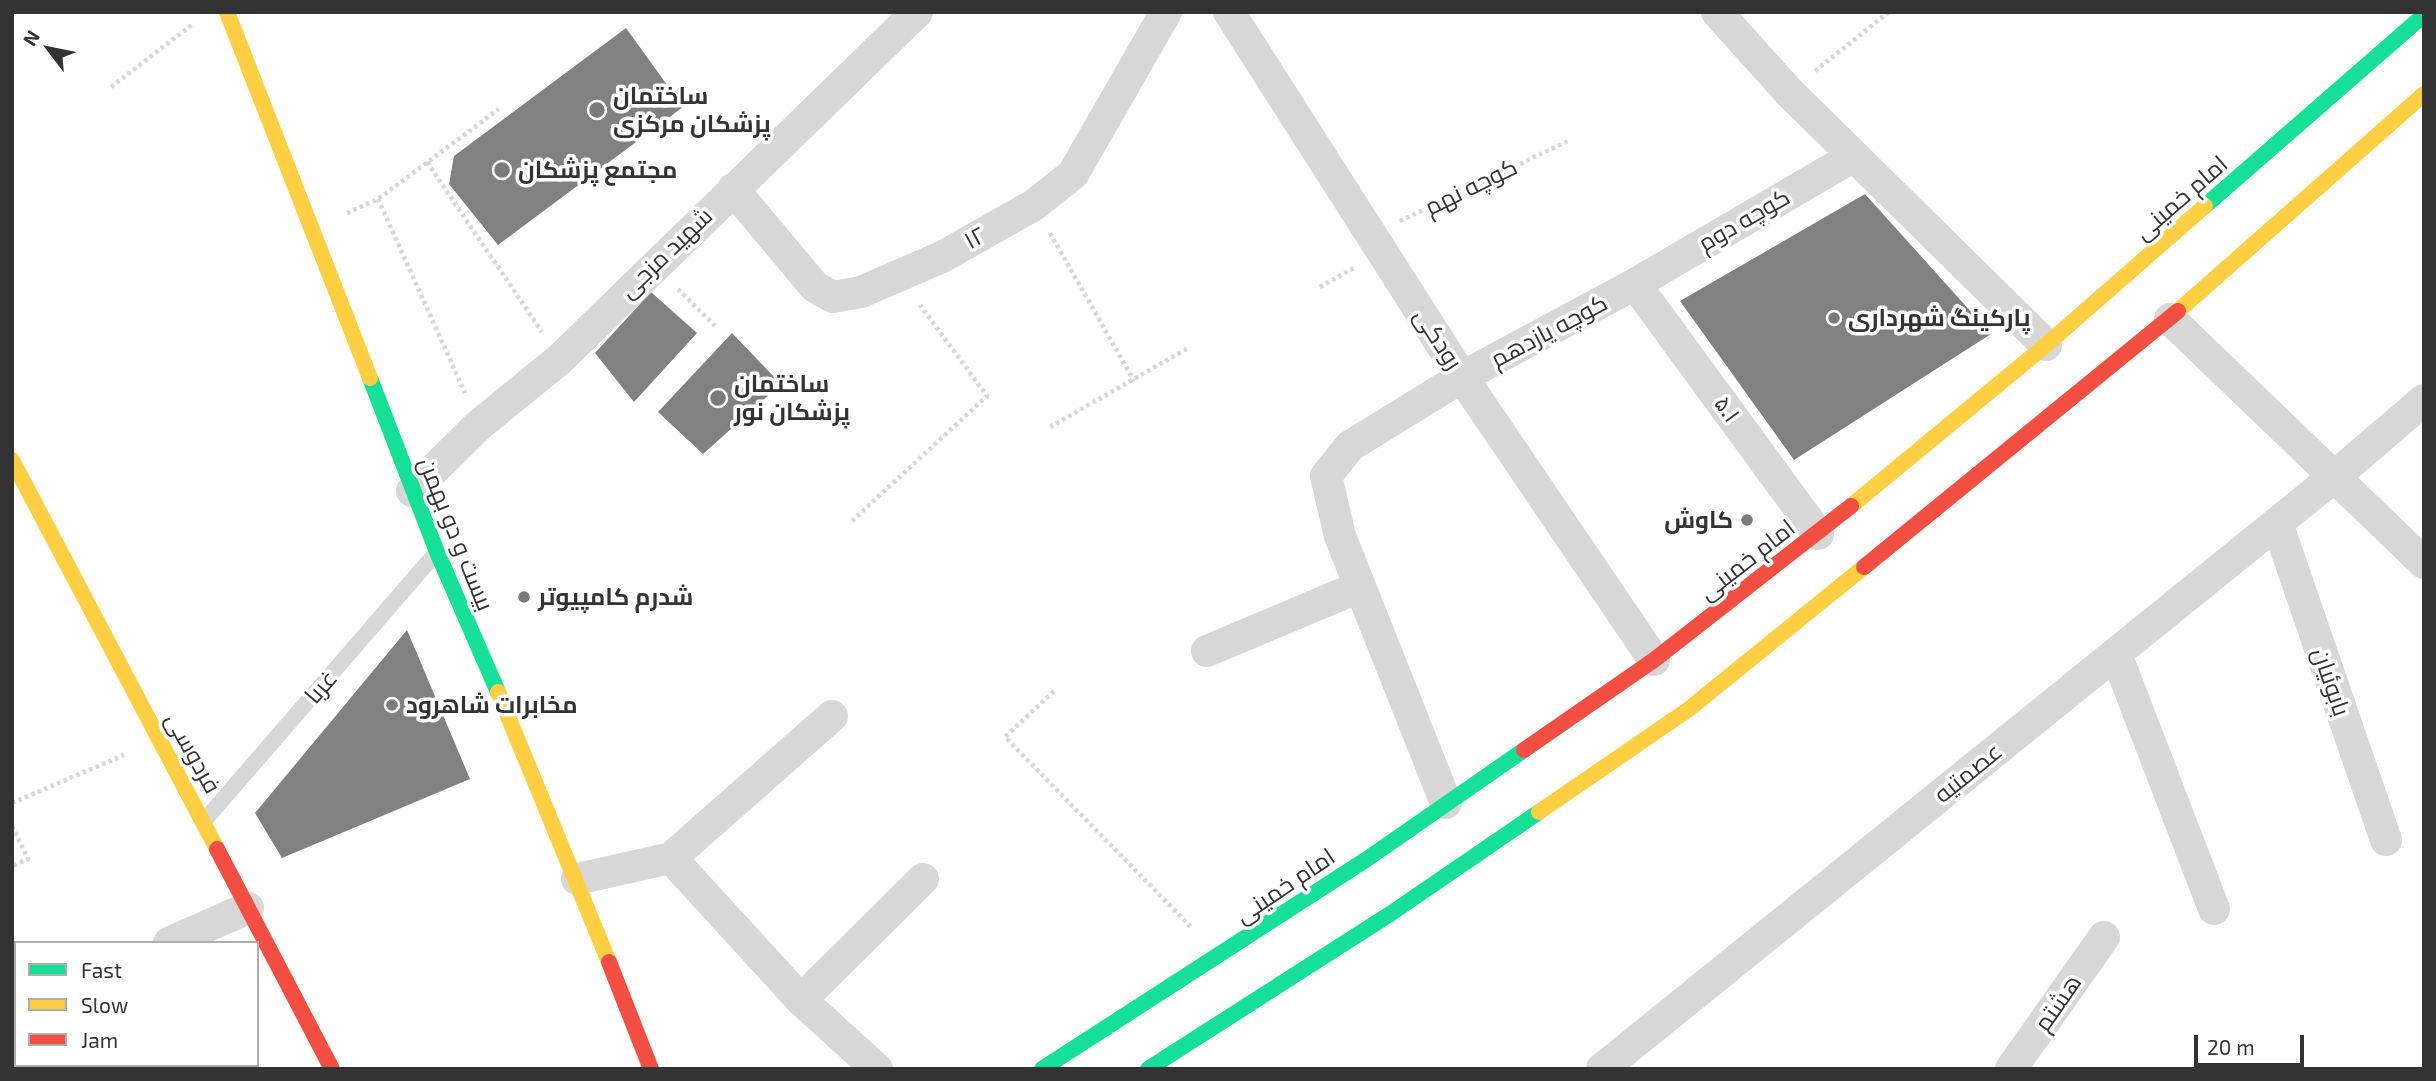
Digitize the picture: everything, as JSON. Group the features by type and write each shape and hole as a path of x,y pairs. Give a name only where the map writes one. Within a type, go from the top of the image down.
{"main road":[{"name":"بیست و دو بهمن","path":"227,12 313,228 412,491 577,880 652,1069"},
{"name":"امام خمینی","path":"1042,1069 1220,957 1654,660 1818,534 2046,345 2424,15"},
{"path":"1148,1069 1390,914 1689,709 2170,319 2424,94"},
{"name":"فردوسی","path":"12,460 332,1069"}],"street":[{"name":"۱۲","path":"733,189 815,287 833,297 861,292 942,257 1034,205 1073,174 1166,12"},
{"name":"رودکی","path":"1229,12 1462,377 1654,660"},
{"path":"1717,12 1789,92 2046,345"},
{"name":"شهید مزجی","path":"412,491 479,425 560,359 911,14"},
{"name":"کوچه دوم","path":"1635,284 1854,156"},
{"name":"کوچه یازدهم","path":"1359,587 1340,536 1326,476 1350,446 1462,377 1635,284"},
{"name":"۵.۱","path":"1635,284 1818,534"},
{"path":"2170,319 2424,563"},
{"name":"عصمتیه","path":"1602,1069 2334,477 2424,400"},
{"name":"بابوئیان","path":"2277,523 2386,840"},
{"path":"1207,651 1359,587 1446,803"},
{"path":"2116,654 2214,909"},
{"path":"577,880 671,858 832,716"},
{"path":"671,858 802,1000 877,1069"},
{"path":"802,1000 923,879"},
{"path":"174,941 248,908"},
{"name":"هشتم","path":"2011,1069 2104,937"}],"lane":[{"name":"غربا","path":"204,821 437,552"}],"path":[{"path":"1789,92 1889,12"},
{"path":"111,87 197,21"},
{"path":"313,228 378,199 499,109"},
{"name":"کوچه نهم","path":"1371,235 1570,140"},
{"path":"427,162 560,359"},
{"path":"378,199 479,425"},
{"path":"1034,205 1133,382"},
{"path":"654,265 715,326"},
{"path":"852,521 987,396 899,276"},
{"path":"1050,427 1133,382 1188,348"},
{"path":"1054,691 1005,737 1220,957"},
{"path":"12,803 160,740"},
{"path":"12,826 28,859 12,866"}],"building":[{"name":"ساختمان پزشکان مرکزی","path":"626,28 683,107 498,245 449,184 454,156"},
{"name":"پارکینگ شهرداری","path":"1865,194 1991,334 1794,460 1680,301"},
{"path":"651,292 697,333 634,402 595,353"},
{"name":"ساختمان پزشکان نور","path":"732,333 781,384 703,454 658,412"},
{"name":"مخابرات شاهرود","path":"407,630 470,779 282,858 255,813"}],"traffic: fast":[{"path":"2205,206 2424,15"},
{"path":"370,378 437,552 498,692"},
{"path":"1042,1069 1367,859 1524,750"},
{"path":"1148,1069 1390,914 1539,812"}],"traffic: slow":[{"path":"227,12 370,378"},
{"path":"2178,311 2424,94"},
{"path":"1851,506 2046,345 2205,206"},
{"path":"12,460 217,849"},
{"path":"1539,812 1689,709 1864,567"},
{"path":"498,692 609,962"}],"traffic: jam":[{"path":"1864,567 2178,311"},
{"path":"1524,750 1654,660 1851,506"},
{"path":"217,849 332,1069"},
{"path":"609,962 651,1069"}],"place":[{"name":"ساختمان پزشکان مرکزی","path":"597,110"},
{"name":"مجتمع پزشکان","path":"502,170"},
{"name":"پارکینگ شهرداری","path":"1834,318"},
{"name":"ساختمان پزشکان نور","path":"718,398"},
{"name":"کاوش","path":"1747,520"},
{"name":"شدرم کامپیوتر","path":"524,597"},
{"name":"مخابرات شاهرود","path":"392,705"}]}
